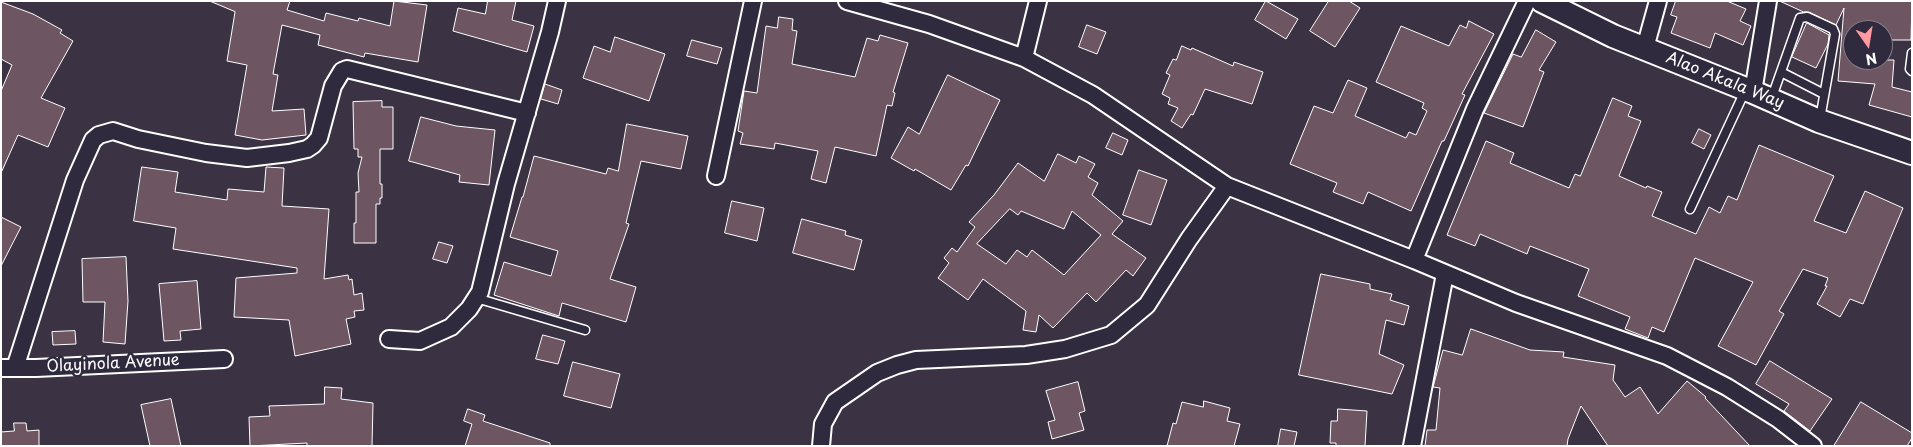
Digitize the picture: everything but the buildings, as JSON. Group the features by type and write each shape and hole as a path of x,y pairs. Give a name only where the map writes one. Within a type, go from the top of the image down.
{"street":[{"path":"389,339 420,341 451,328 469,309 480,292 506,184 557,1"},
{"path":"716,176 753,1"},
{"path":"847,1 929,24 1024,58 1093,96 1227,186 1414,260 1516,303 1667,356 1727,387 1778,419 1813,446"},
{"path":"1024,58 1038,1"},
{"path":"1414,260 1475,109 1527,1"},
{"path":"1644,48 1658,1"},
{"path":"1757,93 1768,1"},
{"name":"Alao Akala Way","path":"1547,2 1613,36 1757,93 1819,121 1912,153"},
{"path":"8,368 75,180 93,140 99,135 113,131 158,143 232,157 268,156 307,149 319,138 333,86 342,71 347,69 527,113"},
{"path":"822,446 823,424 835,402 878,373 897,365 916,360 1026,355 1065,349 1112,335 1146,305 1189,239 1227,186"},
{"path":"1412,446 1445,274"},
{"name":"Olayinola Avenue","path":"8,368 224,359"}],"lane":[{"path":"1690,210 1757,93 1781,72 1800,18 1807,17 1833,29 1835,34 1819,121"},
{"path":"1912,52 1910,69 1912,71"},
{"path":"1781,72 1824,94"},
{"path":"476,298 585,330"}]}
